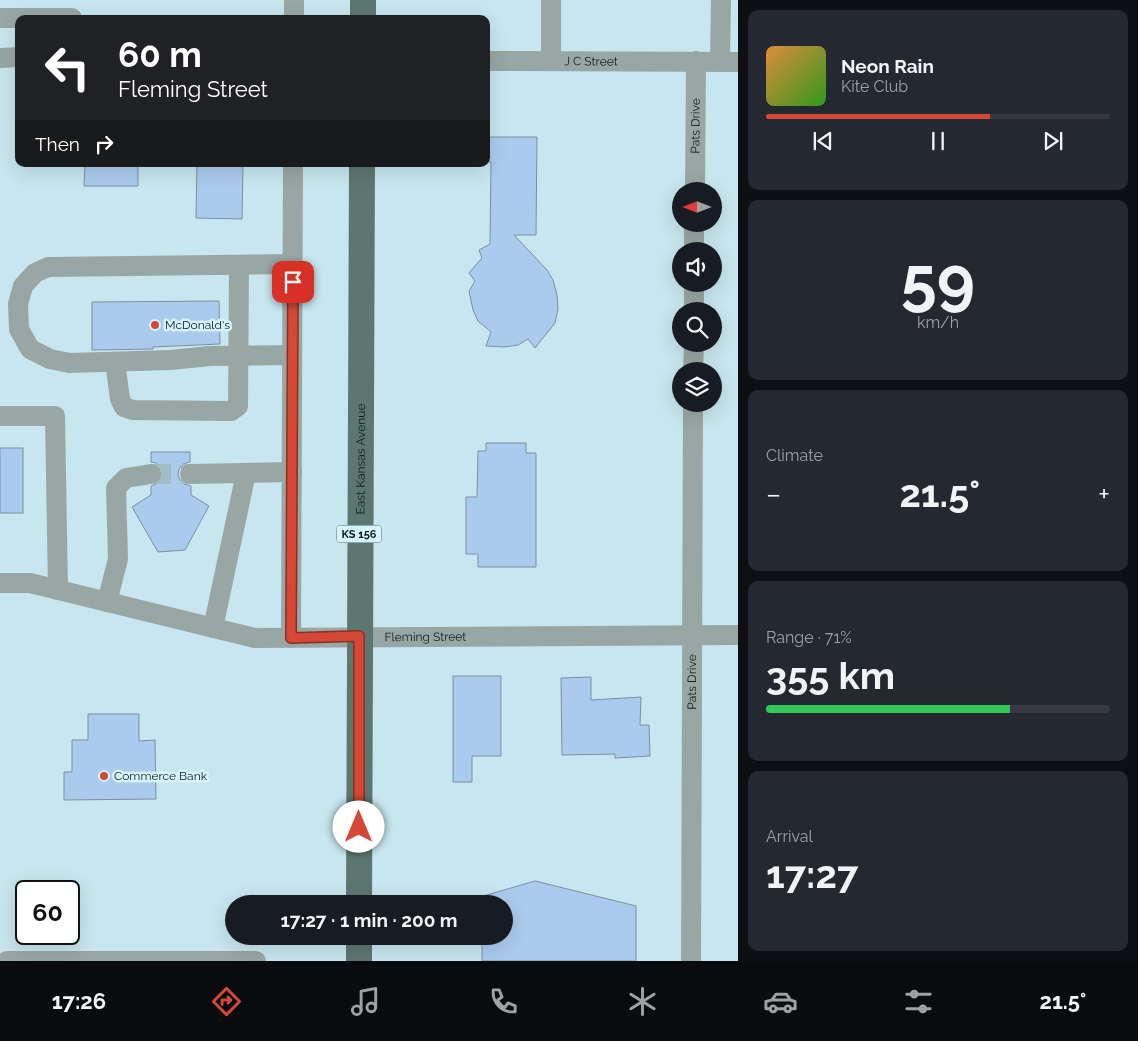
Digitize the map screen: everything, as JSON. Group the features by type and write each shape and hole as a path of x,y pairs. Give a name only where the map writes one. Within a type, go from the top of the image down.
{"main road":[{"path":"363,0 363,15"},
{"name":"East Kansas Avenue","path":"359,895 362,167"},
{"path":"359,945 359,961"}],"street":[{"path":"72,0 72,15"},
{"path":"294,0 294,15"},
{"path":"551,0 551,61"},
{"path":"721,0 729,62"},
{"path":"0,18 15,18"},
{"path":"0,58 15,57"},
{"name":"J C Street","path":"490,61 729,62"},
{"name":"Pats Drive","path":"695,182 696,61"},
{"path":"291,638 293,167"},
{"path":"292,355 210,356 170,360 69,363 50,359 30,349 19,330 18,304 23,286 35,273 48,267 293,264"},
{"path":"115,362 120,399 124,407 133,410 231,411 238,406 239,265"},
{"name":"Pats Drive","path":"691,961 693,412"},
{"path":"0,416 55,416 58,590"},
{"path":"190,474 292,472"},
{"path":"213,628 246,473"},
{"path":"107,602 118,559 116,488 126,478 151,474"},
{"name":"Fleming Street","path":"0,583 30,583 255,638 738,635"},
{"path":"7,961 256,961"}],"building":[{"path":"490,137 537,137 536,235 514,235 547,270 553,280 558,309 555,323 535,348 528,339 518,345 505,347 486,346 491,332 478,321 473,310 469,291 475,281 469,273 482,258 479,250 490,244"},
{"path":"85,167 138,167 138,186 84,186"},
{"path":"197,167 243,167 242,219 196,218"},
{"path":"219,301 220,344 153,347 153,349 92,350 92,302"},
{"path":"486,443 526,443 526,453 536,453 536,567 478,567 478,554 466,554 466,497 477,497 478,451 486,451"},
{"path":"0,448 23,448 23,513 0,513"},
{"path":"151,452 190,452 190,462 183,464 179,469 178,475 184,484 191,486 191,495 209,506 185,550 158,552 132,507 151,495 151,486 158,483 162,478 163,472 160,467 156,463 151,462"},
{"path":"453,676 501,676 501,756 472,756 472,782 453,782"},
{"path":"591,677 591,700 641,697 640,725 649,725 650,756 615,758 615,754 562,755 561,678"},
{"path":"88,714 139,714 139,741 155,740 156,799 64,800 64,772 72,772 72,740 88,740"},
{"path":"535,881 636,906 636,961 482,961 482,945 513,945 513,895 487,895"}],"tunnel":[{"path":"151,474 190,474"}],"place":[{"name":"McDonald's","path":"155,325"},
{"name":"Commerce Bank","path":"104,776"}],"route":[{"path":"293,282 291,638 359,636 359,827"}]}
